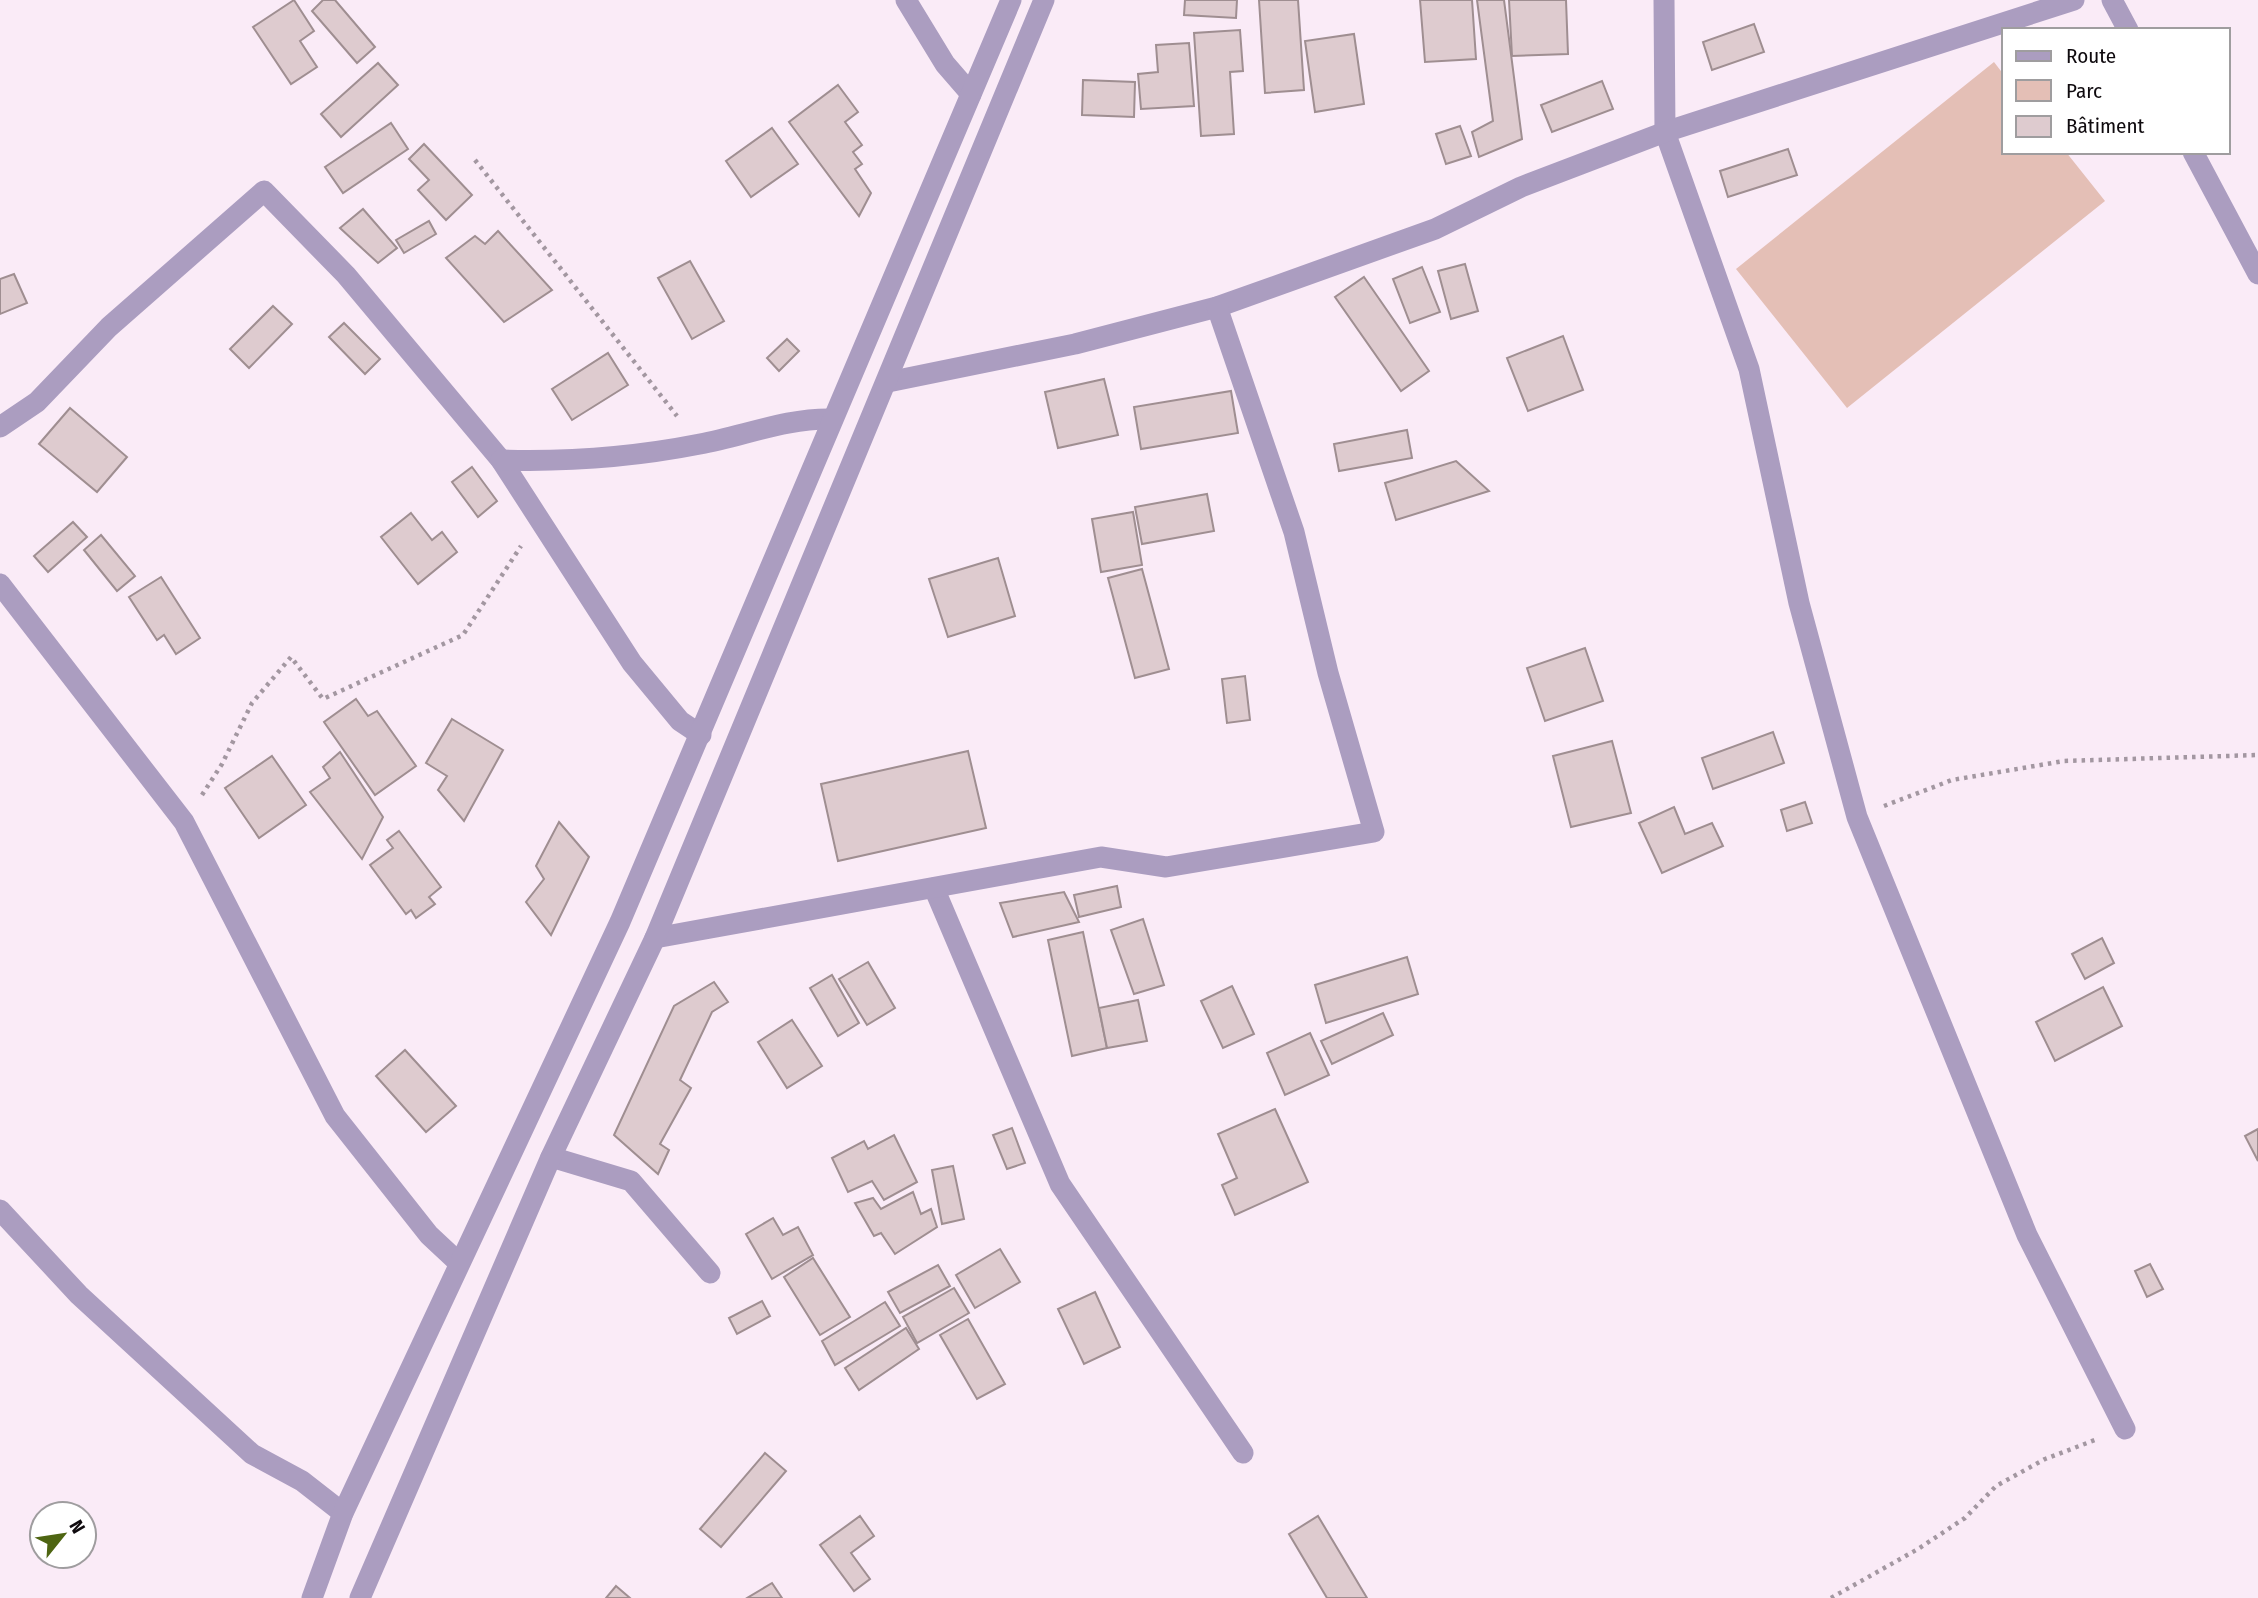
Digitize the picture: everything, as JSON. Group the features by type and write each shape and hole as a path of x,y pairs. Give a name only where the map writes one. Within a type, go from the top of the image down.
{"street":[{"path":"906,0 945,64 971,94"},
{"path":"312,1598 342,1513 620,922 1011,0"},
{"path":"360,1598 551,1157 655,938 734,741 888,382 1044,0"},
{"path":"1664,0 1665,132 1749,369 1799,603 1857,817 2027,1235 2125,1429"},
{"path":"888,382 1074,344 1217,307 1435,229 1521,187 1665,132 2074,0"},
{"path":"2112,0 2127,28"},
{"path":"2194,154 2258,274"},
{"path":"0,427 37,402 109,327 264,191 346,275 501,460 632,663 680,721 701,735"},
{"path":"655,938 1101,857 1166,867 1374,832 1328,673 1294,532 1217,307"},
{"path":"501,460 566,462 700,444 806,419 832,419"},
{"path":"0,584 184,822 335,1116 429,1235 459,1263"},
{"path":"934,888 1060,1184 1243,1453"},
{"path":"551,1157 631,1181 710,1273"},
{"path":"0,1210 79,1295 252,1454 302,1481 342,1513"}],"path":[{"path":"475,160 700,444"},
{"path":"184,822 222,764 252,703 290,657 323,699 463,635 538,520"},
{"path":"1857,817 1952,780 2064,761 2258,755"},
{"path":"1831,1598 1918,1549 1965,1518 1996,1486 2045,1459 2125,1429"}],"green space":[{"path":"1994,62 2002,72 2002,154 2068,154 2105,201 1847,408 1736,269"}],"building":[{"path":"294,0 314,31 300,41 317,67 291,84 253,27"},
{"path":"323,0 335,0 375,47 357,63 312,11"},
{"path":"1185,0 1237,0 1236,18 1184,15"},
{"path":"1259,0 1298,0 1304,90 1265,93"},
{"path":"1420,0 1472,0 1476,59 1425,62"},
{"path":"1477,0 1504,0 1522,139 1479,157 1472,132 1493,121"},
{"path":"1509,0 1566,0 1568,54 1512,56"},
{"path":"1754,24 1764,52 1712,70 1703,42"},
{"path":"1240,30 1243,71 1230,72 1234,134 1201,136 1194,33"},
{"path":"1354,34 1364,104 1315,112 1305,41"},
{"path":"1189,43 1194,106 1141,109 1138,74 1158,72 1156,45"},
{"path":"378,63 398,85 341,137 321,114"},
{"path":"1083,80 1135,82 1134,117 1082,115"},
{"path":"1602,81 1613,109 1552,132 1541,105"},
{"path":"838,85 858,112 845,122 862,145 853,152 862,164 855,169 871,193 859,216 789,122"},
{"path":"391,123 408,149 343,193 325,167"},
{"path":"1460,126 1471,156 1446,164 1436,134"},
{"path":"772,128 798,164 751,197 726,161"},
{"path":"424,144 472,195 446,220 418,190 429,180 409,159"},
{"path":"1788,149 1797,175 1728,197 1720,171"},
{"path":"363,209 397,248 378,263 340,228"},
{"path":"429,221 436,234 404,253 396,240"},
{"path":"498,231 552,290 504,322 446,258 475,236 485,244"},
{"path":"690,261 724,321 692,339 658,278"},
{"path":"1465,264 1478,311 1451,319 1438,271"},
{"path":"1422,267 1440,312 1410,323 1393,279"},
{"path":"14,274 27,303 0,314 0,279"},
{"path":"1364,277 1429,371 1401,391 1335,297"},
{"path":"273,306 292,324 249,368 230,349"},
{"path":"344,323 380,359 365,374 329,337"},
{"path":"1563,336 1583,390 1528,411 1507,358"},
{"path":"787,339 799,351 779,371 767,358"},
{"path":"608,353 628,385 572,420 552,389"},
{"path":"1104,379 1118,435 1058,448 1045,392"},
{"path":"1231,391 1238,433 1141,449 1134,407"},
{"path":"70,408 127,457 97,492 39,444"},
{"path":"1407,430 1412,458 1339,471 1334,444"},
{"path":"1456,461 1489,491 1396,520 1385,483"},
{"path":"472,467 497,501 478,517 452,482"},
{"path":"1207,494 1214,531 1142,544 1135,507"},
{"path":"1133,512 1142,565 1101,572 1092,519"},
{"path":"411,513 432,540 442,532 457,552 418,584 381,537"},
{"path":"73,522 87,537 48,572 34,556"},
{"path":"101,535 135,576 117,591 84,550"},
{"path":"998,558 1015,616 948,637 929,579"},
{"path":"1142,569 1169,669 1135,678 1108,578"},
{"path":"161,577 200,638 176,654 164,635 157,640 129,597"},
{"path":"1585,648 1603,701 1545,721 1527,668"},
{"path":"1245,676 1250,720 1227,723 1222,679"},
{"path":"356,699 368,716 377,711 416,766 375,795 324,722"},
{"path":"452,719 503,750 464,821 438,790 447,776 426,763"},
{"path":"1773,732 1784,763 1713,789 1702,758"},
{"path":"1612,741 1631,813 1571,827 1553,756"},
{"path":"968,751 986,828 838,861 821,784"},
{"path":"340,752 383,817 362,859 310,792 330,778 323,767"},
{"path":"272,756 306,805 259,838 225,788"},
{"path":"1805,802 1812,823 1787,831 1781,810"},
{"path":"1674,807 1685,834 1712,823 1723,846 1662,873 1639,823"},
{"path":"559,822 589,857 551,935 526,902 544,879 536,866"},
{"path":"399,831 441,887 429,897 435,904 416,918 411,910 406,914 370,865 393,848 387,840"},
{"path":"1117,886 1121,907 1079,917 1074,895"},
{"path":"1064,892 1079,922 1013,937 1000,903"},
{"path":"1143,919 1164,985 1134,994 1111,930"},
{"path":"1083,932 1107,1048 1072,1056 1048,940"},
{"path":"2102,938 2114,963 2085,979 2072,954"},
{"path":"1407,957 1418,994 1326,1023 1315,985"},
{"path":"868,962 895,1008 867,1025 839,979"},
{"path":"832,975 859,1023 838,1036 810,988"},
{"path":"714,982 728,1002 712,1012 680,1080 691,1088 660,1144 669,1150 658,1174 614,1135 674,1006"},
{"path":"1232,986 1254,1034 1223,1048 1201,1001"},
{"path":"2103,987 2122,1026 2055,1061 2036,1022"},
{"path":"1138,1000 1147,1041 1107,1048 1099,1008"},
{"path":"1383,1013 1393,1035 1332,1064 1321,1041"},
{"path":"792,1020 822,1066 787,1088 758,1042"},
{"path":"1310,1033 1329,1075 1285,1095 1267,1053"},
{"path":"405,1050 456,1106 426,1132 376,1076"},
{"path":"1275,1109 1308,1182 1235,1215 1222,1185 1237,1178 1218,1134"},
{"path":"1012,1128 1025,1163 1007,1169 993,1135"},
{"path":"2258,1129 2258,1161 2245,1136"},
{"path":"894,1135 917,1182 884,1200 872,1181 848,1192 832,1158 864,1141 868,1149"},
{"path":"953,1166 964,1219 942,1224 932,1170"},
{"path":"913,1192 921,1214 931,1209 937,1227 895,1254 881,1233 874,1236 855,1203 873,1198 881,1209"},
{"path":"773,1218 783,1235 798,1227 813,1255 772,1279 746,1234"},
{"path":"1000,1249 1020,1282 975,1308 956,1275"},
{"path":"813,1258 850,1317 820,1335 784,1277"},
{"path":"2150,1264 2163,1289 2147,1297 2135,1271"},
{"path":"938,1265 950,1286 900,1313 888,1292"},
{"path":"954,1288 969,1313 917,1343 903,1317"},
{"path":"1095,1292 1120,1347 1084,1364 1058,1309"},
{"path":"762,1301 770,1316 737,1334 729,1318"},
{"path":"885,1302 900,1326 835,1365 822,1341"},
{"path":"968,1319 1005,1384 977,1399 940,1335"},
{"path":"906,1328 919,1349 859,1390 845,1368"},
{"path":"765,1453 786,1471 721,1547 700,1529"},
{"path":"860,1516 874,1536 851,1553 870,1579 854,1591 820,1545"},
{"path":"1318,1516 1367,1598 1327,1598 1289,1534"},
{"path":"772,1583 782,1598 747,1598"},
{"path":"616,1586 630,1598 606,1598"}]}
